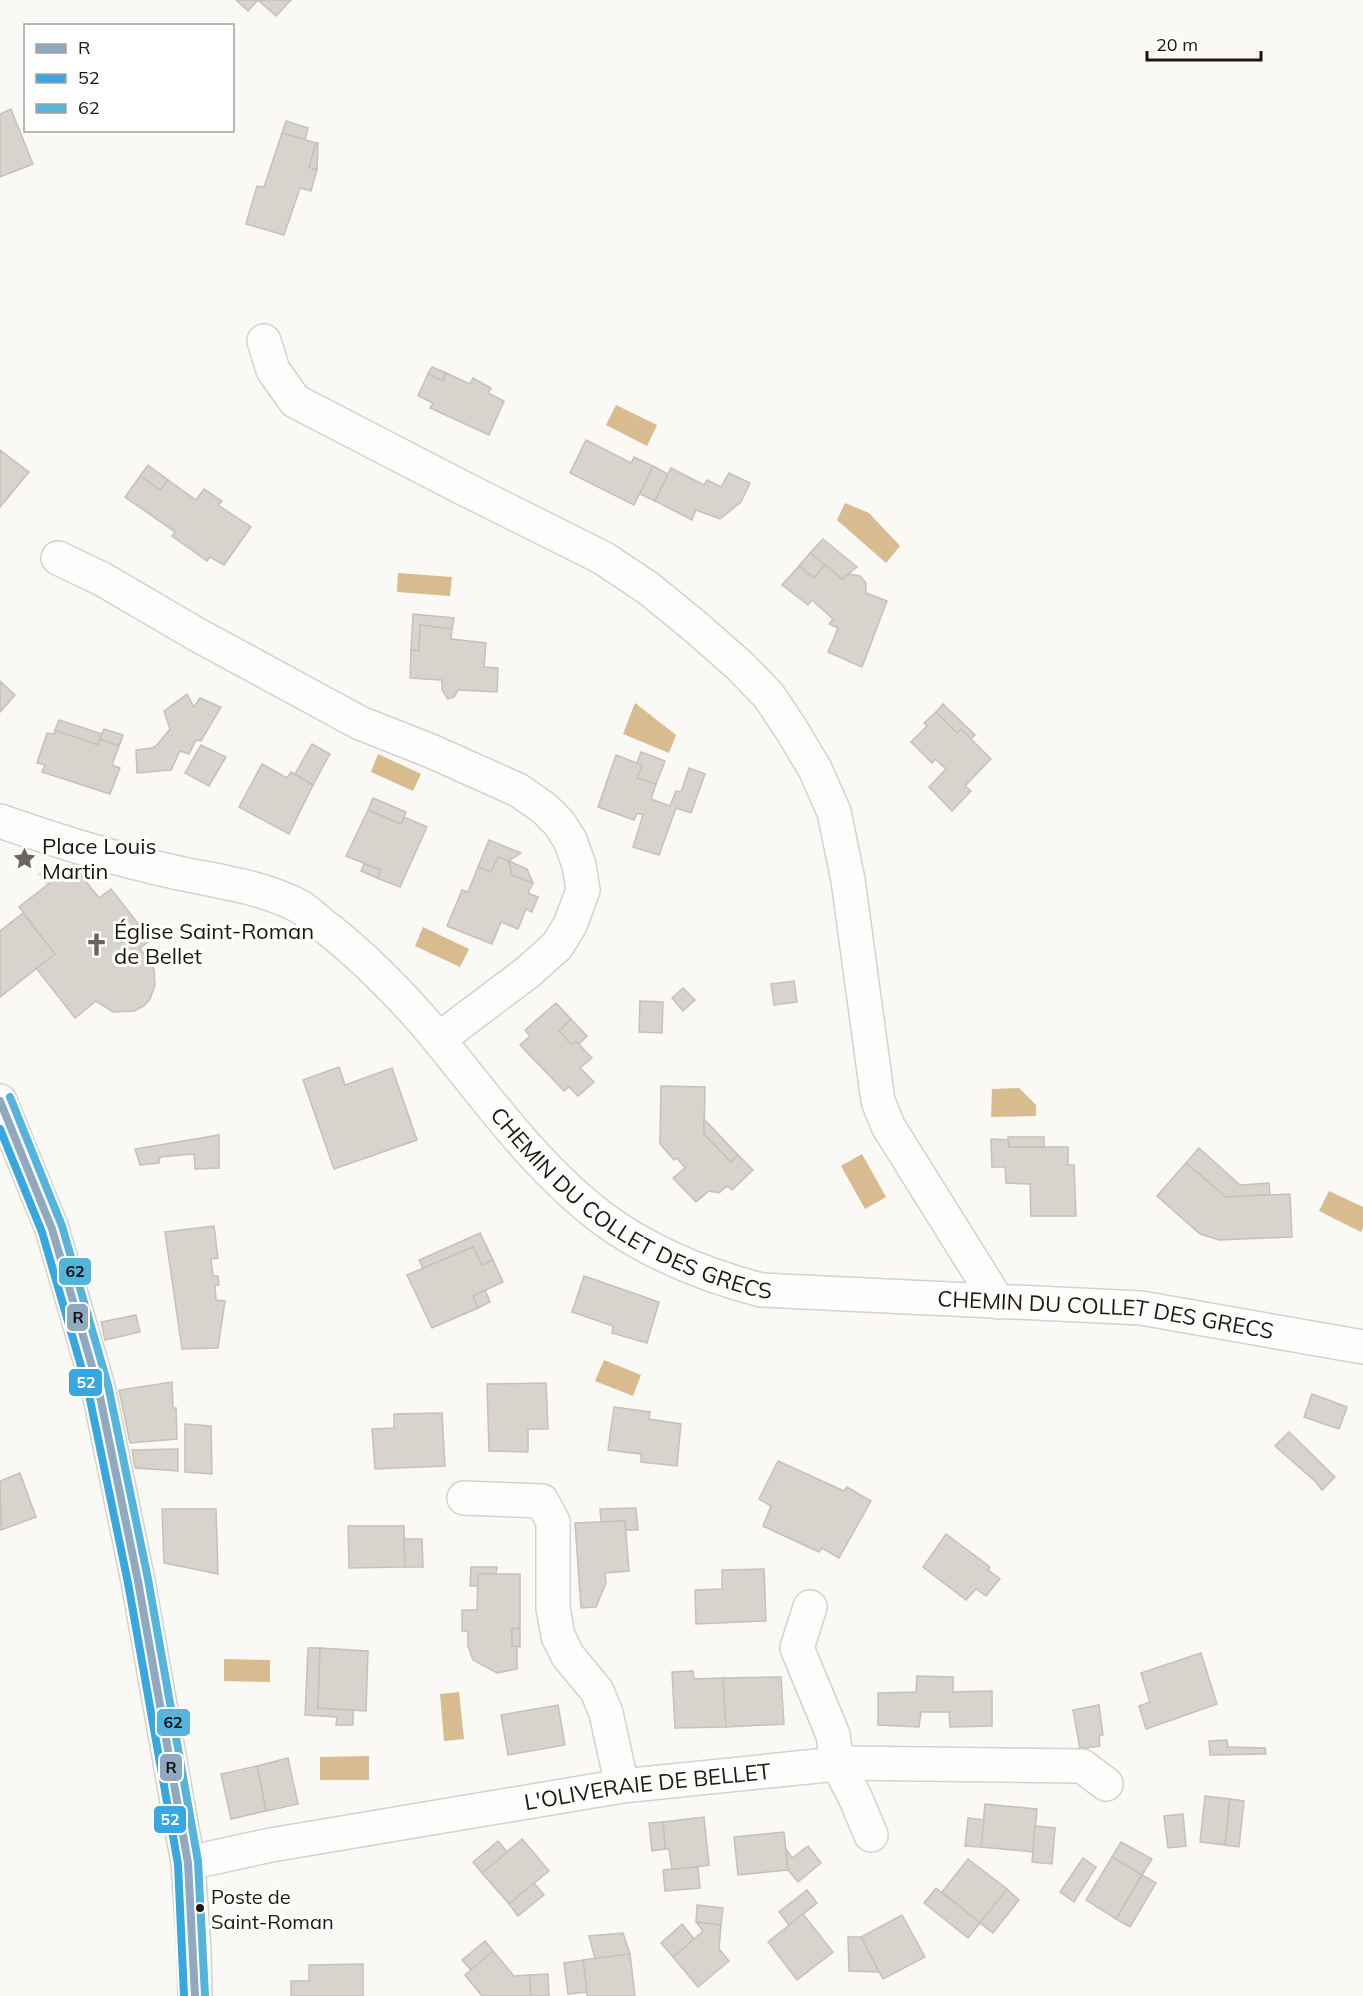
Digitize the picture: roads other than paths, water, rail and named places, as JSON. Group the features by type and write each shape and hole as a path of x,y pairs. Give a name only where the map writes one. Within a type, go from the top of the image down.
{"street":[{"path":"264,341 273,370 295,401 603,558 648,588 697,628 740,666 769,696 792,729 815,769 834,812 848,880 878,1101 888,1126 998,1302"},
{"path":"58,558 102,579 196,634 360,723 431,751 518,790 544,808 559,823 570,840 583,890 570,925 557,946 528,972 439,1039"},
{"name":"CHEMIN DU COLLET DES GRECS","path":"0,821 116,858 255,890 300,907 345,942 391,985 439,1039 530,1150 567,1189 602,1218 641,1244 677,1262 761,1290 1141,1308 1363,1347"},
{"path":"0,1101 52,1229 98,1387 138,1581 188,1863 195,1996"},
{"path":"464,1498 542,1501 553,1522 553,1608 558,1636 568,1656 597,1691 606,1713 622,1785"},
{"path":"810,1607 797,1648 832,1735 837,1763 871,1835"},
{"name":"L'OLIVERAIE DE BELLET","path":"188,1863 271,1845 622,1785 837,1763 1082,1766 1106,1784"}],"place":[{"name":"Place Louis Martin","path":"24,859"},
{"name":"Église Saint-Roman de Bellet","path":"96,944"},
{"name":"Poste de Saint-Roman","path":"200,1908"}]}
